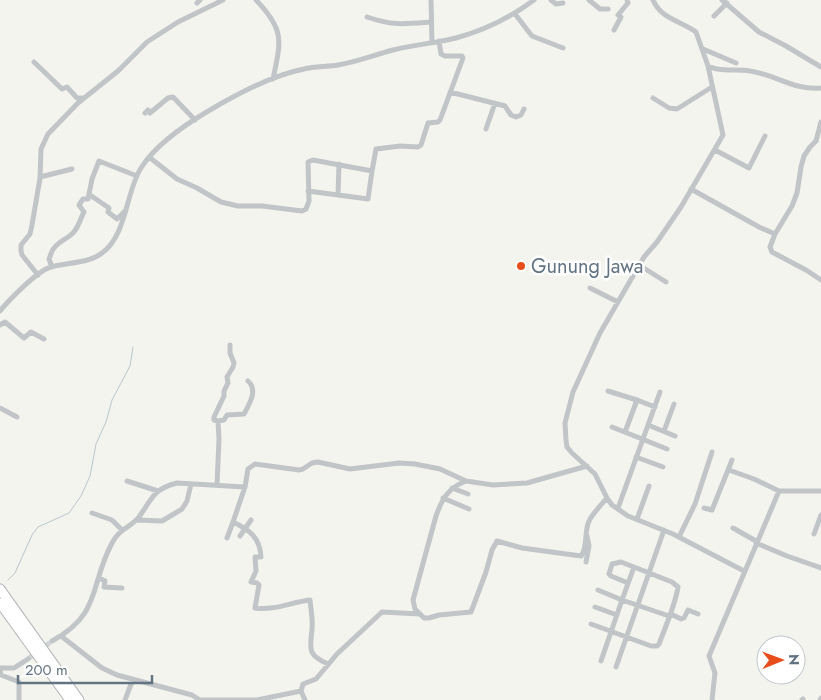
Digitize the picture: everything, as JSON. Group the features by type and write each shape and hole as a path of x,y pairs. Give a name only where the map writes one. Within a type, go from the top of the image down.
{"highway":[{"path":"0,589 79,700"},
{"path":"0,603 70,700"}],"street":[{"path":"38,275 21,251 22,245 31,231 40,177 40,149 48,134 83,98 118,71 147,42 178,22 223,0"},
{"path":"256,0 277,27 279,51 273,79"},
{"path":"431,0 432,43"},
{"path":"0,311 7,302 46,269 102,254 111,243 127,210 140,169 163,144 210,110 273,79 303,69 336,66 390,51 439,42 476,31 515,14 534,0"},
{"path":"551,0 556,4 564,3"},
{"path":"589,0 600,9 608,9"},
{"path":"614,30 621,17 618,15 628,3 627,0"},
{"path":"653,0 665,16 696,32 708,66 723,131 715,150 691,189 657,242 650,248 600,333 584,365 573,392 566,423 567,447 595,474 612,505 628,516 679,537 744,571"},
{"path":"714,16 724,2 759,32 821,67"},
{"path":"515,14 532,36 563,48"},
{"path":"367,17 385,23 400,25 431,22"},
{"path":"308,191 368,199 376,149 400,146 418,147 421,145 428,123 440,120 464,58 462,56 445,56 441,54 439,42"},
{"path":"703,49 736,63"},
{"path":"34,62 62,90 67,87 77,98 83,98"},
{"path":"708,66 717,71 752,71 803,88 821,88"},
{"path":"653,98 669,108 677,110 712,87"},
{"path":"450,92 495,102 505,106 511,115 516,117 521,115 524,109"},
{"path":"145,113 148,110 150,113 168,98 173,97 195,120"},
{"path":"486,129 495,102"},
{"path":"821,122 816,141 804,156 797,193 792,206 775,234 770,250 821,280"},
{"path":"715,150 749,168 765,136"},
{"path":"150,157 180,181 221,202 249,207 262,206 302,211 306,209 309,201 308,162 339,164 372,171"},
{"path":"52,266 49,259 52,249 60,241 70,236 78,227 84,212 78,205 83,199 88,199 90,195 92,180 99,161 137,176"},
{"path":"338,195 339,164"},
{"path":"40,177 72,170"},
{"path":"691,189 759,228 775,234"},
{"path":"90,195 109,208 108,212 116,218 127,210"},
{"path":"640,265 666,282"},
{"path":"590,288 618,302"},
{"path":"0,325 5,322 24,338 31,332 44,339"},
{"path":"230,345 230,353 234,363 214,420 224,420 227,415 244,414 253,390 248,380"},
{"path":"608,391 655,407"},
{"path":"618,508 660,392"},
{"path":"625,432 637,400"},
{"path":"664,431 674,404"},
{"path":"0,408 17,417"},
{"path":"217,485 218,421"},
{"path":"648,425 675,436"},
{"path":"612,427 667,450"},
{"path":"679,537 695,504 712,452"},
{"path":"636,457 663,468"},
{"path":"704,508 712,510 732,460"},
{"path":"227,538 245,487 248,469 254,464 298,470 318,462 350,469 399,463 415,464 440,469 466,480 493,485 527,483 586,466"},
{"path":"729,470 779,491 821,491"},
{"path":"466,480 452,488 443,498 436,516 413,600 413,605 424,618 470,612 486,572 492,550 497,542 522,548 581,556 584,552 586,531 590,520 607,498"},
{"path":"128,481 158,491"},
{"path":"52,641 77,623 87,610 112,544 122,530 137,520 147,503 158,491 177,483 245,487"},
{"path":"137,520 162,521 182,509 190,484"},
{"path":"637,519 649,486"},
{"path":"452,488 468,494"},
{"path":"712,700 715,673 709,656 779,491"},
{"path":"443,498 469,508"},
{"path":"92,512 112,520 122,530"},
{"path":"814,534 821,516"},
{"path":"240,536 251,520"},
{"path":"233,522 245,529 260,545 261,557 255,557 256,571 251,582 258,583 254,608 270,608 310,600 312,622 309,647 316,659 328,664"},
{"path":"733,528 756,542 821,568"},
{"path":"616,667 664,530"},
{"path":"586,531 589,546 586,562"},
{"path":"591,624 651,646 658,646 678,592 677,585 621,562 612,564 609,574 628,583"},
{"path":"601,661 634,567"},
{"path":"99,578 105,581 104,587 122,588"},
{"path":"598,590 669,616 673,615 683,619 688,610 698,614"},
{"path":"595,607 617,615"},
{"path":"305,700 301,691 303,684 316,678 382,612 420,614"},
{"path":"61,636 102,668 117,675 192,695 200,700 257,700 301,691"},
{"path":"19,700 19,682 1,675 0,669 14,668 28,659"},
{"path":"126,700 133,679"}],"waterway":[{"path":"8,580 15,573 32,535 38,527 69,513 81,496 90,476 96,444 106,422 112,400 130,366 133,347"}],"tunnel":[{"path":"28,659 52,641"}],"place":[{"name":"Gunung Jawa","path":"521,266"}]}
